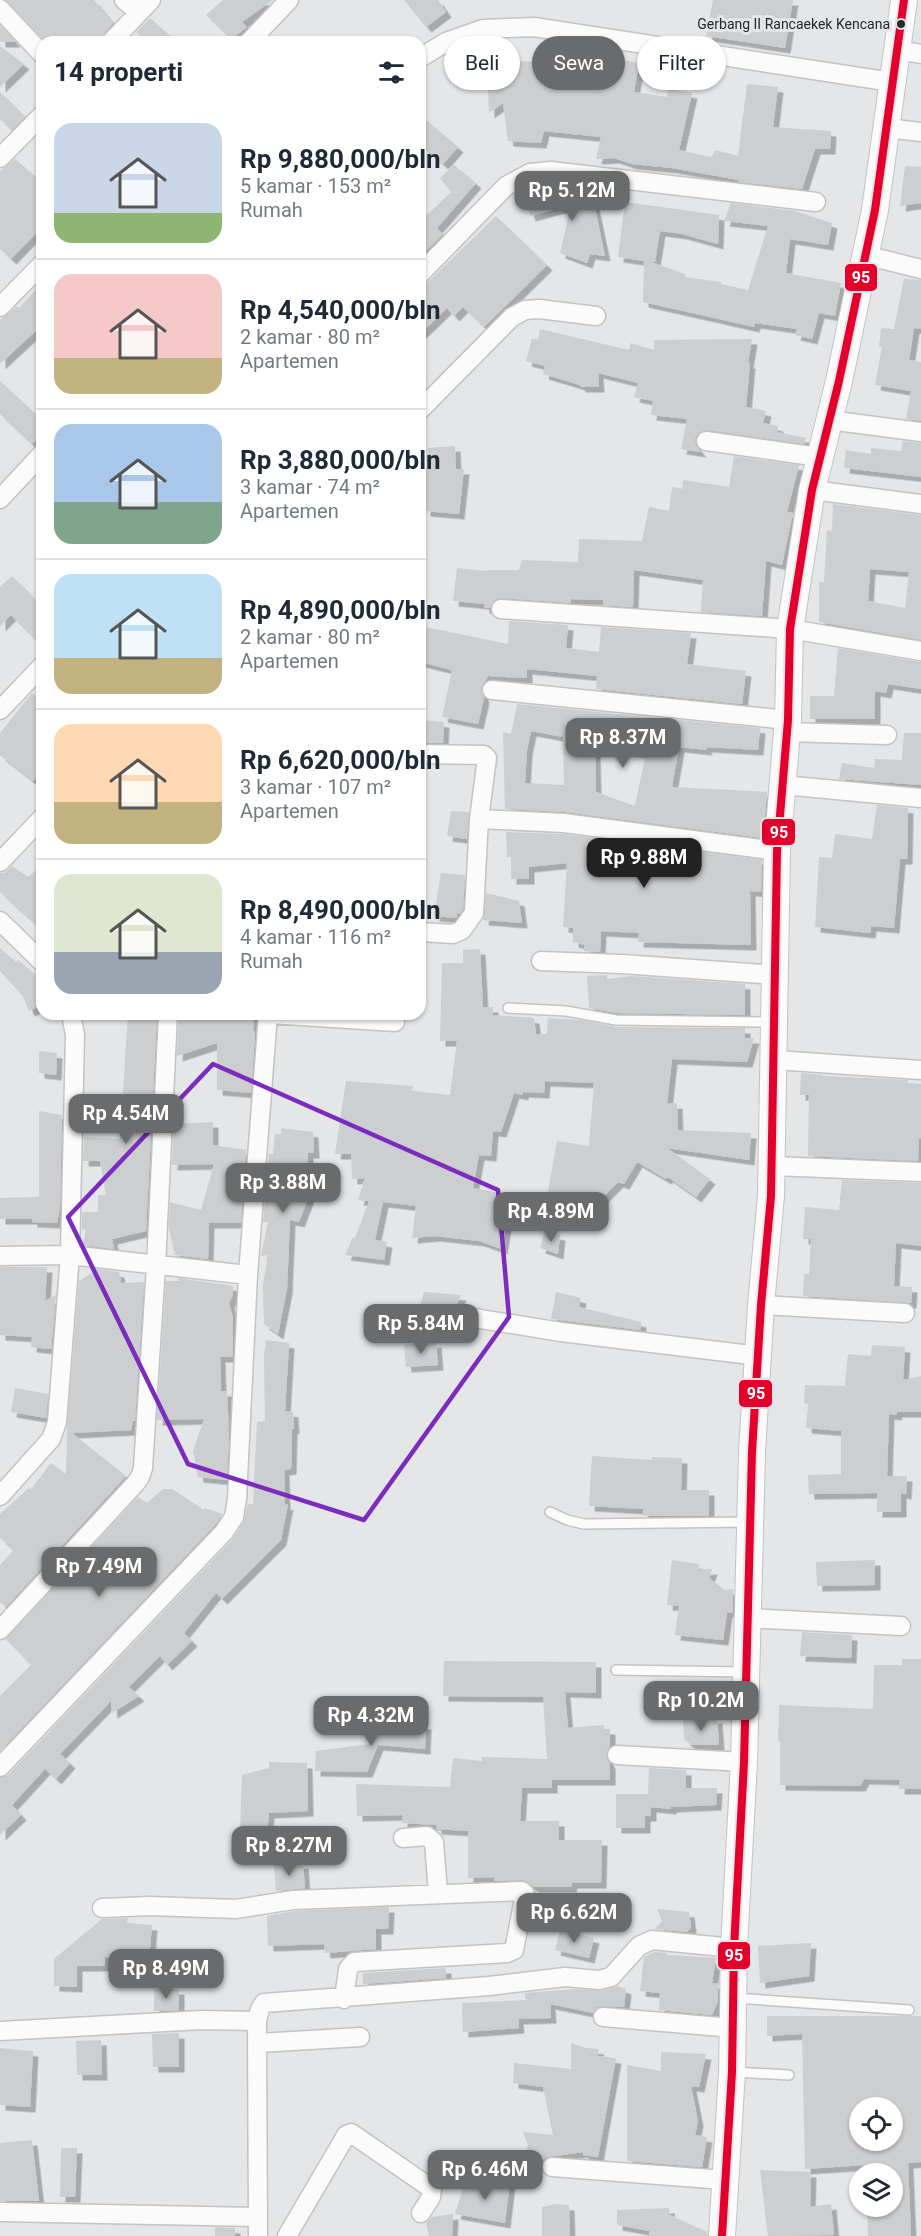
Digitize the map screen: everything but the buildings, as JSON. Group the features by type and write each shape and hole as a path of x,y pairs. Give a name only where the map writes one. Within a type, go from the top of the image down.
{"main road":[{"path":"722,2236 734,2028 734,1948 744,1762 750,1522 761,1305 772,1166 777,851 787,726 790,629 812,490 875,210 892,82 910,52 904,0"}],"street":[{"path":"117,36 145,6 124,0"},
{"path":"255,36 289,0"},
{"path":"0,9 36,48"},
{"path":"426,54 446,42 483,29 534,27 892,82"},
{"path":"4,147 36,120"},
{"path":"887,128 921,132"},
{"path":"426,268 506,186 530,174 551,171 816,202"},
{"path":"865,255 921,269"},
{"path":"0,307 36,270"},
{"path":"426,404 512,317 525,310 539,309 597,316"},
{"path":"829,420 921,432"},
{"path":"706,441 819,457"},
{"path":"0,500 36,461"},
{"path":"812,490 921,504"},
{"path":"501,609 790,629 921,651"},
{"path":"0,710 36,672"},
{"path":"492,690 787,726 887,735"},
{"path":"426,754 486,755 479,819 474,913 462,930 453,934 426,932"},
{"path":"783,785 921,798"},
{"path":"479,819 564,823 777,851"},
{"path":"0,862 36,831"},
{"path":"0,921 36,956"},
{"path":"541,961 622,964 776,975"},
{"path":"0,1496 51,1439 55,1431 70,1255 75,1046 72,1020"},
{"path":"0,1630 140,1477 143,1468 156,1266 168,1020"},
{"path":"0,1767 224,1532 234,1516 237,1499 248,1275 269,1020"},
{"path":"364,1020 395,1022"},
{"path":"775,1060 921,1070"},
{"path":"772,1166 921,1172"},
{"path":"0,1256 70,1255 248,1275"},
{"path":"761,1305 905,1313"},
{"path":"468,1317 561,1332 759,1356"},
{"path":"747,1618 901,1626"},
{"path":"617,1755 744,1762"},
{"path":"403,1838 427,1836 434,1842 438,1893"},
{"path":"102,1908 150,1906 236,1908 293,1900 438,1893 524,1892 514,1950 507,1953 354,1962 348,1969 344,1999"},
{"path":"258,2236 259,2043 257,2021 264,2003 344,1999 565,1977 599,1980 611,1977 639,1946 652,1940 734,1948"},
{"path":"603,2017 734,2028"},
{"path":"0,2031 202,2020 257,2021"},
{"path":"259,2043 360,2037"},
{"path":"287,2236 346,2135 351,2133 432,2189 431,2197 421,2213"},
{"path":"552,2167 725,2180"},
{"path":"0,2212 258,2217"}],"lane":[{"path":"508,1008 566,1011 616,1020 775,1022"},
{"path":"550,1512 567,1520 584,1524 750,1522"},
{"path":"616,1670 746,1672"},
{"path":"734,1998 909,2010"},
{"path":"732,2072 789,2075"}],"highlighted area":[{"path":"213,1064 498,1190 509,1317 364,1520 188,1464 68,1217"}],"transit line":[{"name":"95","path":"722,2236 732,2072 734,1948 744,1762 752,1452 761,1305 771,1196 777,851 788,720 790,629 812,490 839,381 875,210 904,0"}],"place":[{"name":"Gerbang II Rancaekek Kencana","path":"901,24"}]}
